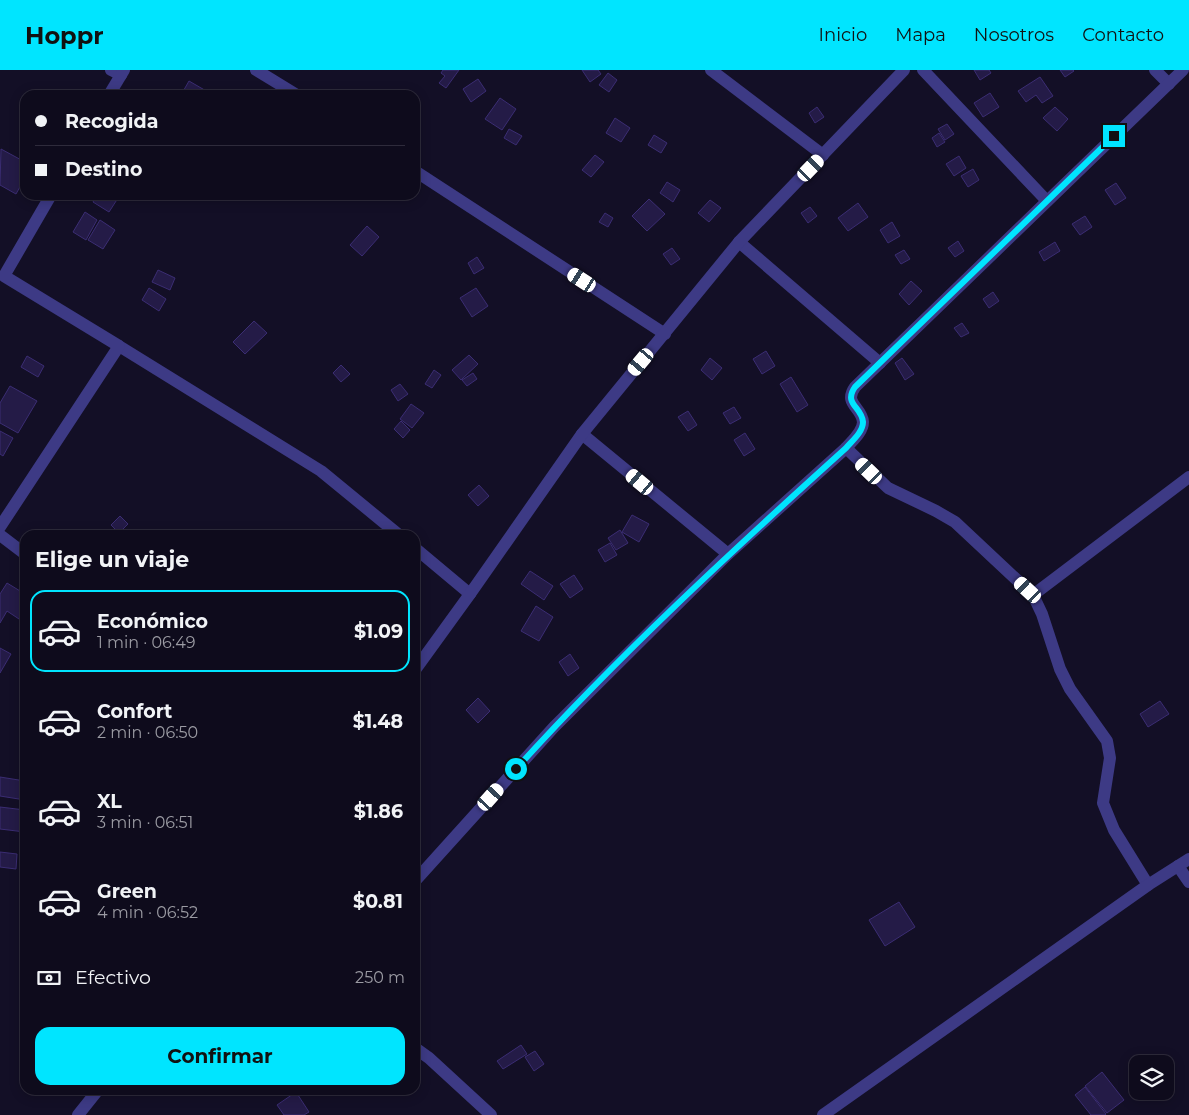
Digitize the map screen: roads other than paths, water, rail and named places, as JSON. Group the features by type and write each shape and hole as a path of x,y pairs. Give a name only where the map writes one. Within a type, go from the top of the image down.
{"street":[{"path":"256,70 290,90"},
{"path":"711,70 823,155"},
{"path":"420,663 582,434 739,242 904,70"},
{"path":"922,70 1047,202"},
{"path":"1155,70 1169,84"},
{"path":"420,875 554,727 728,554 846,448 860,432 863,422 860,413 852,402 851,393 855,387 1183,70"},
{"path":"111,90 119,72"},
{"path":"420,174 665,334"},
{"path":"48,200 2,275 321,471 393,530"},
{"path":"739,242 880,363"},
{"path":"0,527 119,346"},
{"path":"582,434 728,554"},
{"path":"846,448 888,488 955,522 1033,595 1042,614 1060,669 1070,688 1107,741 1110,758 1103,803 1114,830 1148,886"},
{"path":"1033,595 1189,477"},
{"path":"0,535 20,550"},
{"path":"420,552 470,594"},
{"path":"823,1115 1189,859"},
{"path":"1178,866 1189,882"},
{"path":"420,1052 491,1115"},
{"path":"78,1115 94,1095"}]}
